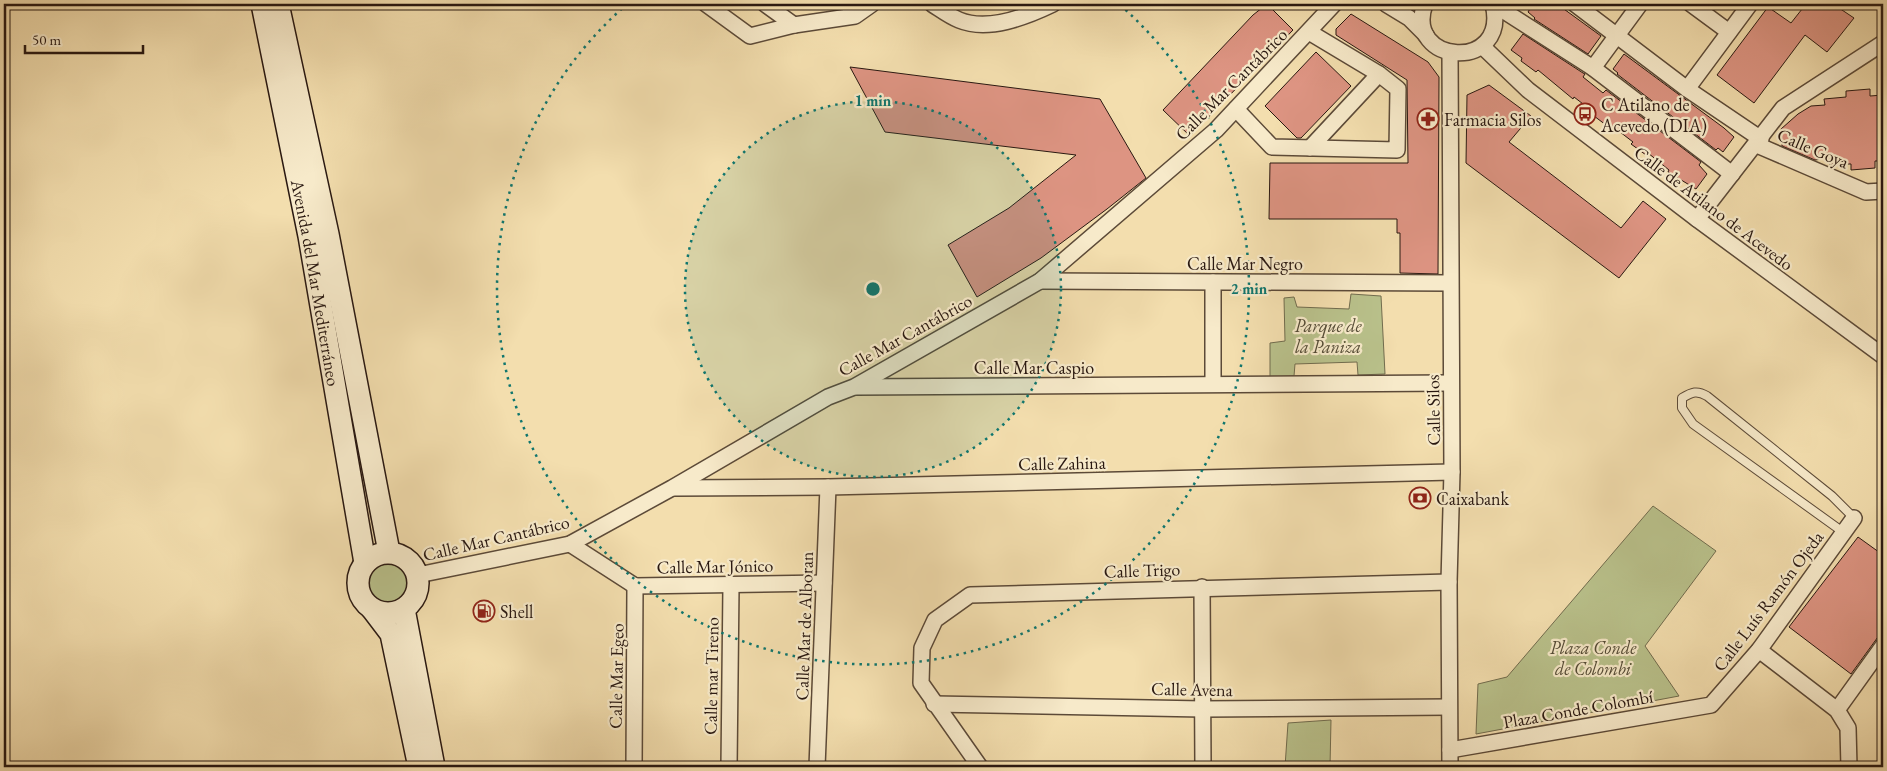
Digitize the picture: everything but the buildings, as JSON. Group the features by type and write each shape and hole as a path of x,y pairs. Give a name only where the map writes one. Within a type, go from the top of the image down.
{"main road":[{"name":"Avenida del Mar Mediterráneo","path":"262,4 309,236 365,563"},
{"name":"Avenida del Mar Mediterráneo","path":"278,4 328,234 389,552"},
{"path":"372,609 388,613 404,609 416,594 418,575 407,559 389,552 380,553 365,563 358,577 359,592 364,602 372,609 391,634 419,767"},
{"path":"404,609 434,767"}],"street":[{"path":"706,4 750,36 794,25 855,16 872,4"},
{"path":"765,4 794,25"},
{"path":"932,4 959,20 990,24 1011,20 1053,4"},
{"name":"Calle Mar Cantábrico","path":"418,575 570,544 672,488 828,397 854,387 1040,281 1216,130 1334,4"},
{"path":"1386,4 1409,18 1432,43 1450,53 1461,54 1472,52 1482,46 1494,27 1493,4"},
{"path":"1424,4 1422,16 1426,35"},
{"path":"1493,4 1593,68 1732,174"},
{"name":"Calle Goya","path":"1575,4 1615,36 1759,142 1866,192 1883,191"},
{"path":"1593,68 1640,4"},
{"path":"1691,4 1729,32"},
{"path":"1687,89 1750,4"},
{"path":"1236,109 1272,147 1397,150 1398,89 1379,74 1309,32"},
{"path":"1697,220 1784,108 1883,43"},
{"name":"Calle de Atilano de Acevedo","path":"1482,46 1528,90 1697,220 1883,356"},
{"name":"Calle Silos","path":"1450,53 1452,472 1449,582 1450,767"},
{"path":"1310,148 1379,74"},
{"name":"Calle Mar Negro","path":"1040,281 1450,282"},
{"path":"1213,282 1213,384"},
{"name":"Calle Mar Caspio","path":"854,387 1451,383"},
{"name":"Calle Zahina","path":"672,488 828,487 1452,472"},
{"name":"Calle Mar de Alboran","path":"818,767 828,487"},
{"name":"Calle Luís Ramón Ojeda","path":"1711,705 1759,650 1854,518"},
{"path":"570,544 636,586"},
{"name":"Calle Trigo","path":"980,767 921,683 922,648 935,620 970,595 1202,587 1449,582"},
{"name":"Calle Mar Jónico","path":"636,586 731,586 824,583"},
{"name":"Calle Mar Egeo","path":"634,767 636,586"},
{"name":"Calle mar Tireno","path":"728,767 731,586"},
{"path":"1202,587 1203,767"},
{"path":"1837,710 1883,646"},
{"path":"1759,650 1837,710 1848,728 1849,767"},
{"name":"Calle Avena","path":"934,704 1203,709 1449,707"},
{"name":"Plaza Conde Colombí","path":"1450,750 1711,705"}],"lane":[{"path":"1843,532 1693,424 1682,408 1682,398 1691,392 1700,391 1832,496 1854,518"}],"green space":[{"name":"Parque de la Paniza","path":"1351,294 1381,296 1385,374 1358,375 1357,362 1295,364 1294,376 1270,377 1270,343 1285,341 1284,298 1294,297 1297,307 1349,309"},
{"name":"Plaza Conde de Colombi","path":"1653,506 1716,551 1645,646 1679,696 1476,734 1478,684 1507,677"},
{"path":"385,560 393,560 402,564 408,570 412,583 408,596 402,602 393,606 385,606 376,602 370,596 366,587 366,579 370,570 376,564"},
{"path":"1331,720 1330,767 1285,767 1288,723"}],"place":[{"name":"C Atilano de Acevedo (DIA)","path":"1585,114"},
{"name":"Farmacia Silos","path":"1428,119"},
{"name":"Caixabank","path":"1420,498"},
{"name":"Shell","path":"484,611"}]}
